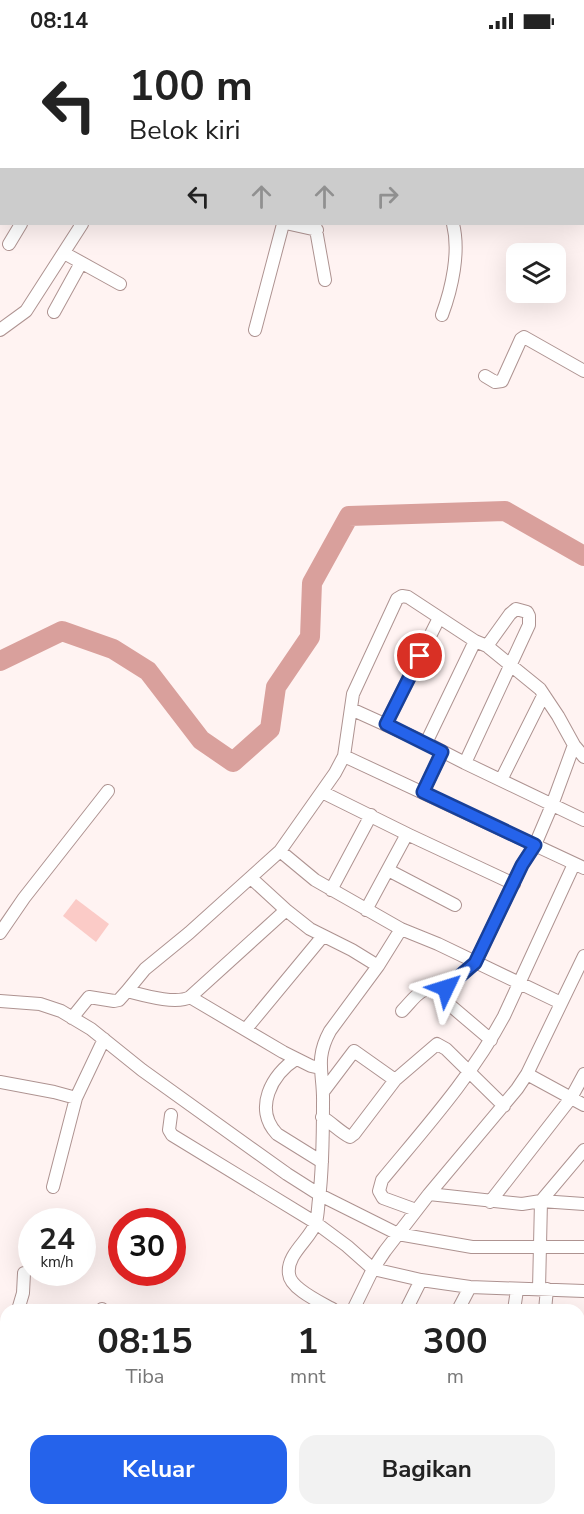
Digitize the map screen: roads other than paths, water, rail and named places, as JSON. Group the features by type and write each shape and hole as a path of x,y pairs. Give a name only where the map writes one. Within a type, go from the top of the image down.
{"street":[{"path":"9,244 20,225"},
{"path":"0,330 26,311 81,225"},
{"path":"255,330 283,225"},
{"path":"299,225 316,227 325,280"},
{"path":"442,315 451,286 456,236 453,225"},
{"path":"64,253 120,284"},
{"path":"54,312 81,263"},
{"path":"485,376 495,382 502,381 520,339 524,337 584,371"},
{"path":"72,1018 89,997 118,1000 145,969 280,851 322,792 344,756 353,694 397,599 402,596 408,597 475,641 487,646 540,689 574,745 584,757"},
{"path":"465,763 529,625 526,612 516,609 510,614 487,646"},
{"path":"386,724 437,622 441,619"},
{"path":"426,743 475,641"},
{"path":"501,780 543,696"},
{"path":"351,709 584,820"},
{"path":"491,1040 444,1000 443,993 475,963 522,865 535,845 574,745"},
{"path":"423,792 442,752"},
{"path":"344,756 579,866 491,1040 382,1180 379,1191 383,1198 416,1210"},
{"path":"0,933 24,898 108,791"},
{"path":"322,792 514,884"},
{"path":"332,890 371,815"},
{"path":"366,910 407,834"},
{"path":"280,851 332,890 401,929 438,944 561,1003"},
{"path":"388,870 455,905"},
{"path":"251,878 286,910 323,936 378,966"},
{"path":"127,991 185,1000 286,910"},
{"path":"325,1304 293,1284 288,1273 292,1259 316,1223 322,1162 323,1092 320,1068 324,1042 378,966 401,929"},
{"path":"246,1029 323,936"},
{"path":"355,1304 373,1269 398,1234 504,1106 526,1074 561,1003 578,984 584,956"},
{"path":"402,1011 425,989 430,988 443,993"},
{"path":"190,997 296,1059 320,1068"},
{"path":"0,1001 40,1004 61,1011 105,1039 142,1070 261,1156 320,1195 398,1234 472,1247 584,1247"},
{"path":"53,1187 76,1098 105,1039"},
{"path":"322,1117 350,1137 395,1080 437,1044 446,1049 504,1106"},
{"path":"323,1092 354,1051 395,1080"},
{"path":"296,1059 282,1070 267,1092 266,1110 272,1129 277,1134 322,1162"},
{"path":"526,1074 584,1105"},
{"path":"490,1202 571,1098 584,1074"},
{"path":"0,1082 44,1089 76,1098"},
{"path":"171,1115 169,1130 172,1135 316,1223 373,1269 421,1280 470,1287 584,1291"},
{"path":"544,1304 540,1248 541,1201 584,1150"},
{"path":"429,1194 490,1202 522,1204 541,1201 584,1204"},
{"path":"409,1304 421,1280"},
{"path":"20,1304 23,1286"},
{"path":"461,1304 470,1287"},
{"path":"516,1304 517,1290"}],"waterway":[{"path":"0,661 62,631 113,649 148,671 201,740 233,762 270,729 276,687 310,637 312,583 349,516 505,511 584,556"}]}
